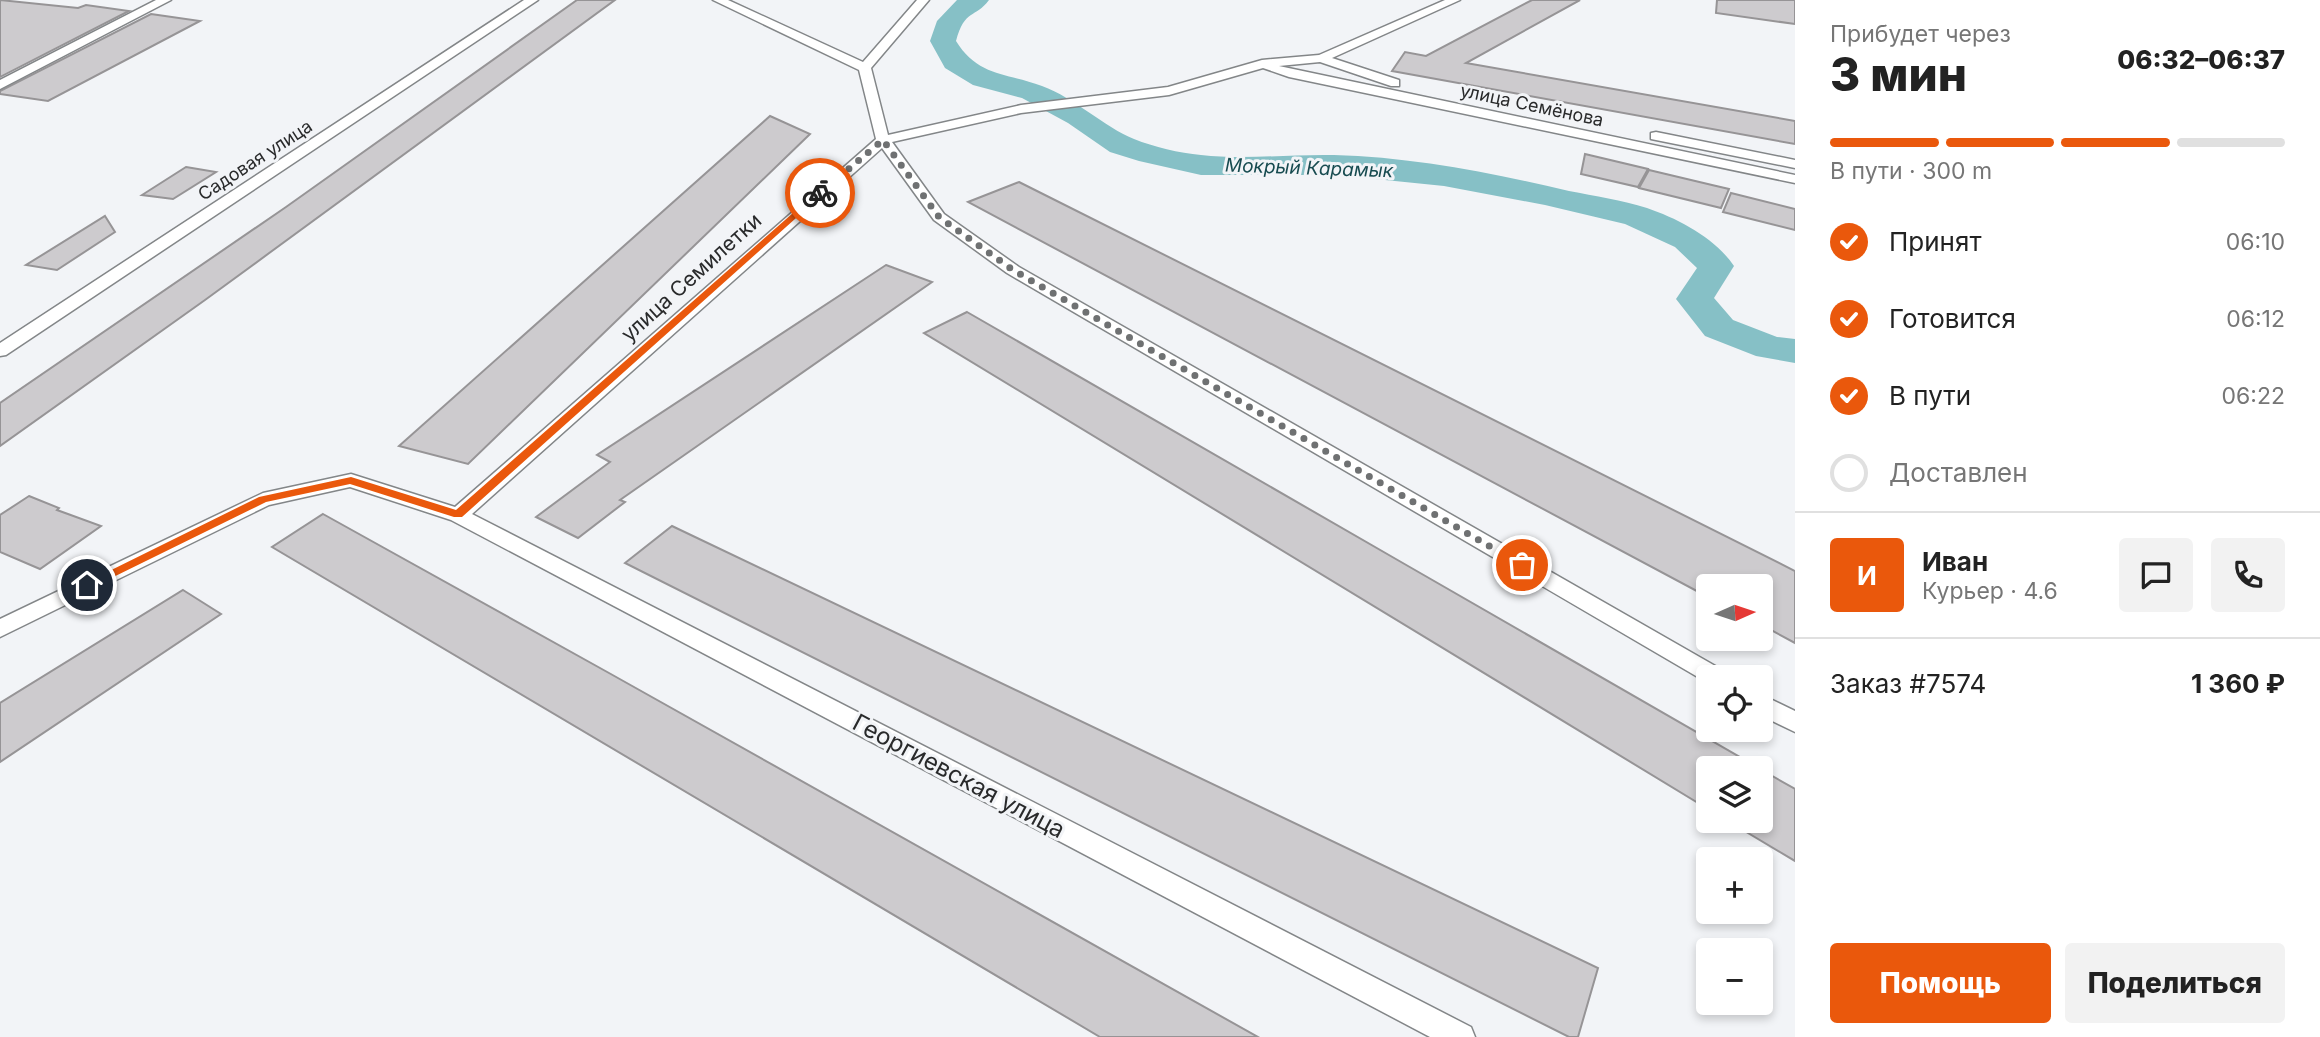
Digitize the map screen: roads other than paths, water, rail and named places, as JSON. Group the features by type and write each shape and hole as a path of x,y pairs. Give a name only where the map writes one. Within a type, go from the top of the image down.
{"street":[{"path":"0,85 164,0"},
{"name":"Садовая улица","path":"0,351 532,0"},
{"path":"719,0 865,68"},
{"path":"865,68 923,0"},
{"name":"улица Семилетки","path":"458,515 883,140 1021,109 1169,92 1262,64 1321,58 1454,0"},
{"name":"улица Семёнова","path":"1321,58 1385,80 1795,164"},
{"name":"улица Семёнова","path":"1262,64 1303,76 1795,179"},
{"path":"865,68 883,140 939,217 1013,270 1696,665"},
{"path":"0,629 263,500 351,481 458,515"},
{"name":"Георгиевская улица","path":"458,515 1460,1037"},
{"path":"1773,710 1795,723"}],"waterway":[{"name":"Мокрый Карамык","path":"976,0 958,11 945,34 943,41 955,62 983,79 1032,92 1079,117 1121,145 1201,165 1336,165 1444,176 1636,216 1687,240 1716,266 1695,299 1719,328 1770,348 1795,351"}]}
